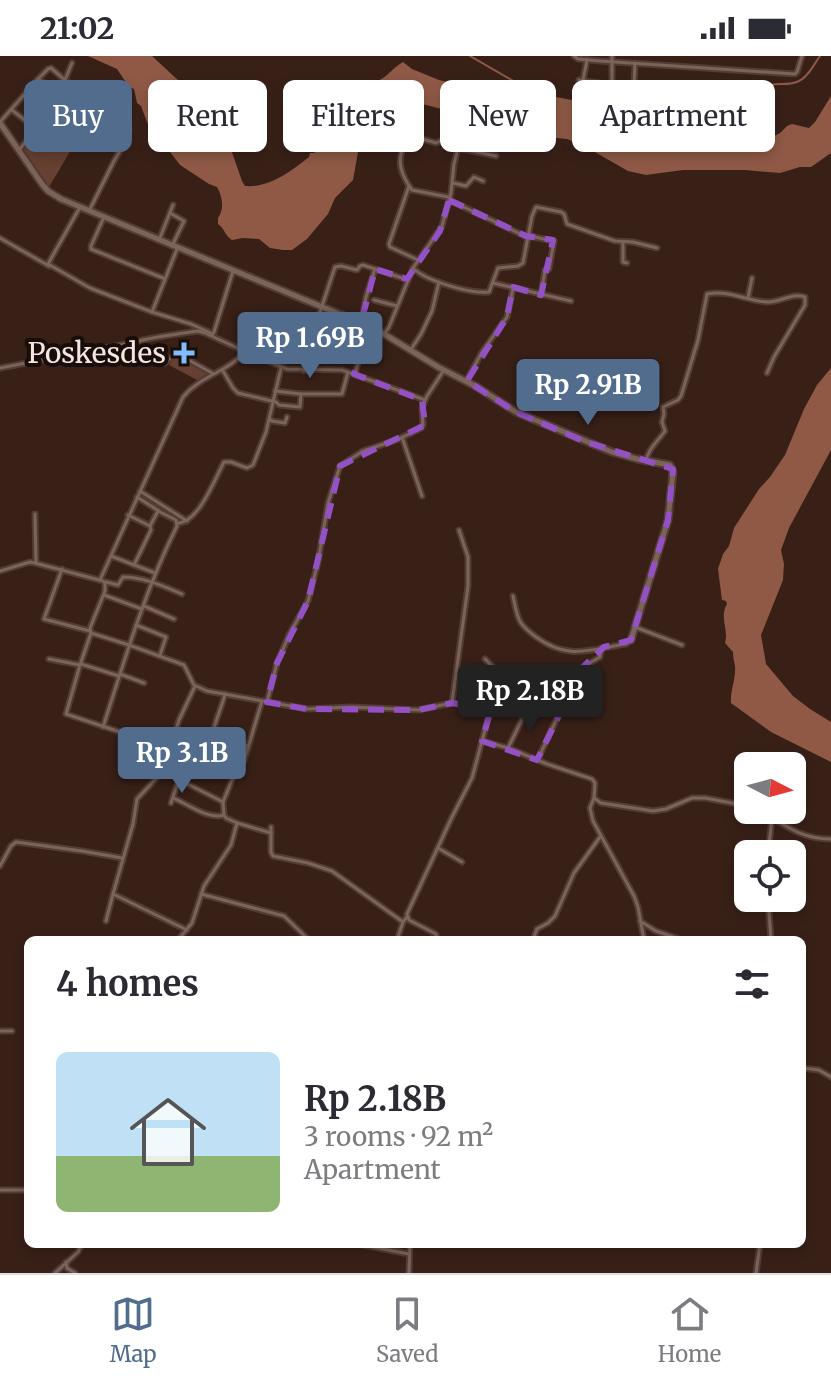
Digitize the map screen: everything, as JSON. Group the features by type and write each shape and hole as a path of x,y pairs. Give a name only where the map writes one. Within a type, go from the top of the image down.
{"street":[{"path":"574,56 587,60 600,58 612,62 795,74 802,56"},
{"path":"612,56 612,80"},
{"path":"628,63 629,56"},
{"path":"651,56 651,64"},
{"path":"581,80 587,60"},
{"path":"72,63 65,80 50,68 0,123 48,191 174,247 370,327 516,412 612,452 670,465 673,469 668,520 631,640 626,644 580,652 550,647 522,626 513,596"},
{"path":"634,80 635,63"},
{"path":"12,110 24,120"},
{"path":"20,150 24,145"},
{"path":"89,211 119,152"},
{"path":"402,152 402,173 412,190 449,199 529,237 554,241 541,295"},
{"path":"384,334 413,268 440,231 457,152"},
{"path":"483,152 496,156"},
{"path":"451,182 466,186 472,177 483,181"},
{"path":"409,186 389,244 418,260"},
{"path":"159,240 173,205"},
{"path":"49,266 80,207"},
{"path":"413,268 439,282 485,293 491,289 498,268 523,263 536,207 561,212 570,226 623,243 633,242 657,248"},
{"path":"152,312 184,221 170,213"},
{"path":"104,217 91,249 164,279"},
{"path":"0,238 90,288 191,324 281,368 335,369 425,400"},
{"path":"623,243 623,262 627,263"},
{"path":"304,370 335,267 357,270 361,265 408,280"},
{"path":"361,323 375,269"},
{"path":"212,335 233,271"},
{"path":"748,298 752,278"},
{"path":"410,351 432,311 439,282"},
{"path":"493,283 571,301"},
{"path":"467,382 482,352 507,316 513,288"},
{"path":"646,461 649,451 665,431 662,422 664,405 681,396 698,340 707,294 728,293 769,302 800,294 806,299 767,373"},
{"path":"374,300 398,306"},
{"path":"354,374 370,327"},
{"path":"0,368 141,339 152,340 198,331 212,335"},
{"path":"101,580 183,397 196,383 223,370 245,352"},
{"path":"165,363 177,354 214,374"},
{"path":"178,523 188,521 199,508 224,462 247,468 253,465 270,419 281,368"},
{"path":"223,370 238,393 279,405 300,407 301,394"},
{"path":"223,816 221,801 244,761 283,648 308,601 328,503 340,466 363,451 419,429 423,425 425,400 444,370"},
{"path":"275,391 342,394 348,372"},
{"path":"270,419 285,423 287,417"},
{"path":"402,437 422,496"},
{"path":"140,491 188,521"},
{"path":"137,497 178,523"},
{"path":"134,565 159,511"},
{"path":"35,514 36,563"},
{"path":"128,515 150,526"},
{"path":"103,727 142,607 178,523"},
{"path":"452,703 468,586 468,557 459,530"},
{"path":"111,556 155,573"},
{"path":"0,571 30,562 118,585 125,576 152,582 182,594"},
{"path":"62,569 44,619 184,665 195,686 207,691 307,709 351,707 406,711 452,703 488,709"},
{"path":"101,580 105,586 103,594 66,714 132,736"},
{"path":"103,594 174,619"},
{"path":"136,625 166,637 160,656"},
{"path":"635,627 682,645"},
{"path":"537,760 577,675 600,656 601,648"},
{"path":"49,659 80,664 144,683"},
{"path":"399,936 409,907 472,778 489,715 496,673 485,659"},
{"path":"106,921 138,798 161,769 175,728 195,686"},
{"path":"225,694 213,734 247,746"},
{"path":"508,748 528,707"},
{"path":"482,741 592,779 595,783 590,812 600,837 634,896 643,936"},
{"path":"161,769 221,801"},
{"path":"179,779 172,800 271,833"},
{"path":"594,798 598,802 653,811 695,798 734,804"},
{"path":"182,936 195,916 204,886 231,845 237,823"},
{"path":"782,824 796,833 831,839"},
{"path":"271,827 273,856 332,871 405,920 432,931 436,936"},
{"path":"534,936 537,929 555,916 574,873 600,837"},
{"path":"0,866 16,842 122,858"},
{"path":"438,848 462,862"},
{"path":"113,894 187,930"},
{"path":"201,894 284,916 305,936"},
{"path":"769,912 771,936"},
{"path":"640,921 670,936"},
{"path":"0,1031 12,1031"},
{"path":"806,1068 819,1070 831,1077"},
{"path":"0,1190 24,1190"},
{"path":"55,1273 80,1248"},
{"path":"378,1248 409,1254"},
{"path":"409,1273 410,1248"},
{"path":"756,1273 759,1248"},
{"path":"66,1262 67,1268 75,1273"}],"highlighted area":[{"path":"449,200 526,236 553,240 541,295 513,287 507,317 467,381 516,412 586,442 673,469 668,520 631,640 604,647 583,667 537,760 482,741 491,709 452,703 418,710 307,709 267,702 277,663 308,601 340,466 425,425 422,400 354,374 370,327 361,323 375,269 407,279 440,231"}],"shaded area":[{"path":"88,56 152,56 178,80 148,80 148,123 137,103 132,80 124,80 117,69"},
{"path":"403,62 440,80 440,109 424,104 424,80 381,80"},
{"path":"831,96 831,153 811,167 780,173 683,170 646,175 628,171 595,152 775,152 775,136 792,124 809,128"},
{"path":"556,97 572,100 572,141 556,138"},
{"path":"25,152 70,152 49,187"},
{"path":"170,152 232,152 245,186 254,186 287,173 310,153 358,152 353,180 335,198 328,214 307,239 292,250 270,248 259,239 232,240 218,224 222,202 217,187 180,165"},
{"path":"176,354 209,373 197,380 169,365"},
{"path":"831,368 831,450 789,528 781,550 783,580 761,635 766,664 793,696 831,722 831,762 771,732 731,703 735,666 733,652 725,643 724,614 727,604 722,600 718,569 734,528 785,455 804,409"}],"waterway":[{"path":"470,56 512,80"},
{"path":"775,85 803,79 820,56"}],"place":[{"name":"Poskesdes","path":"184,353"}]}
